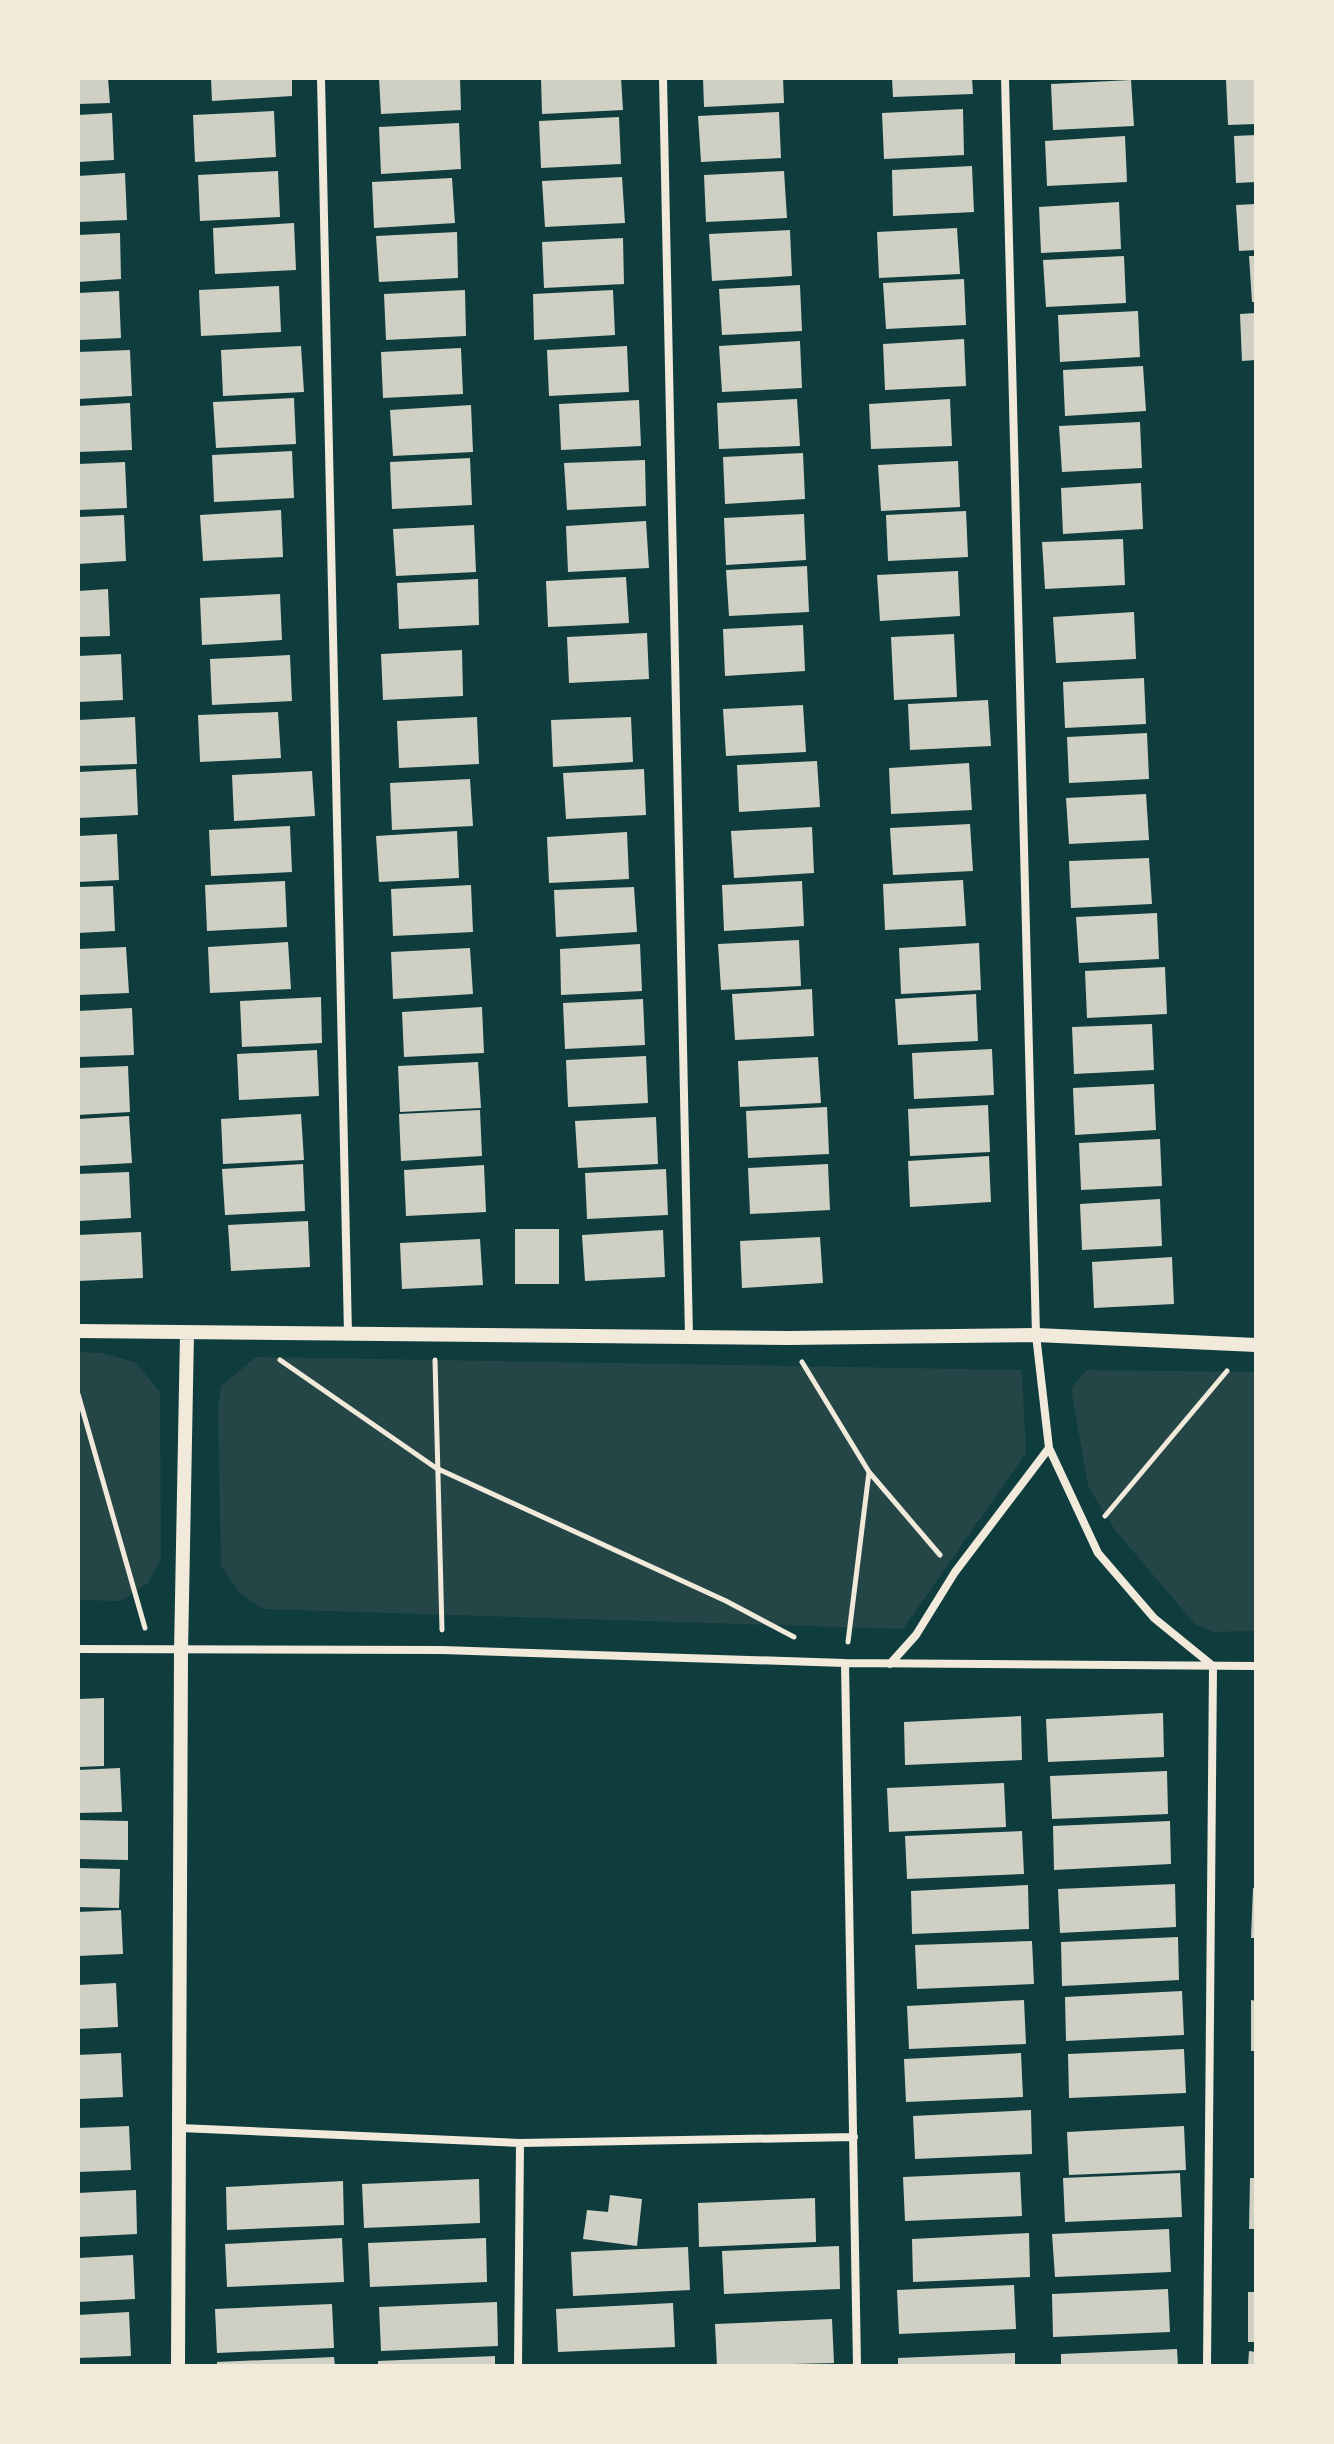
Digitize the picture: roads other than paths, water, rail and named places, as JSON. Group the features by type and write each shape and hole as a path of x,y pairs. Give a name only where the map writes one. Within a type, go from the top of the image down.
{"street":[{"path":"321,78 348,1334"},
{"path":"663,78 689,1337"},
{"path":"1005,78 1036,1335 1049,1448 1091,1532 1098,1553 1154,1618 1213,1666"},
{"path":"78,1331 787,1338 1036,1335 1253,1345"},
{"path":"178,2366 181,1652 187,1334"},
{"path":"890,1664 916,1635 955,1572 1049,1448"},
{"path":"78,1649 181,1652 442,1650 890,1664 1256,1666"},
{"path":"845,1663 857,2366"},
{"path":"1207,2366 1213,1666"},
{"path":"180,2128 520,2143 854,2137"},
{"path":"518,2366 520,2143"}]}
